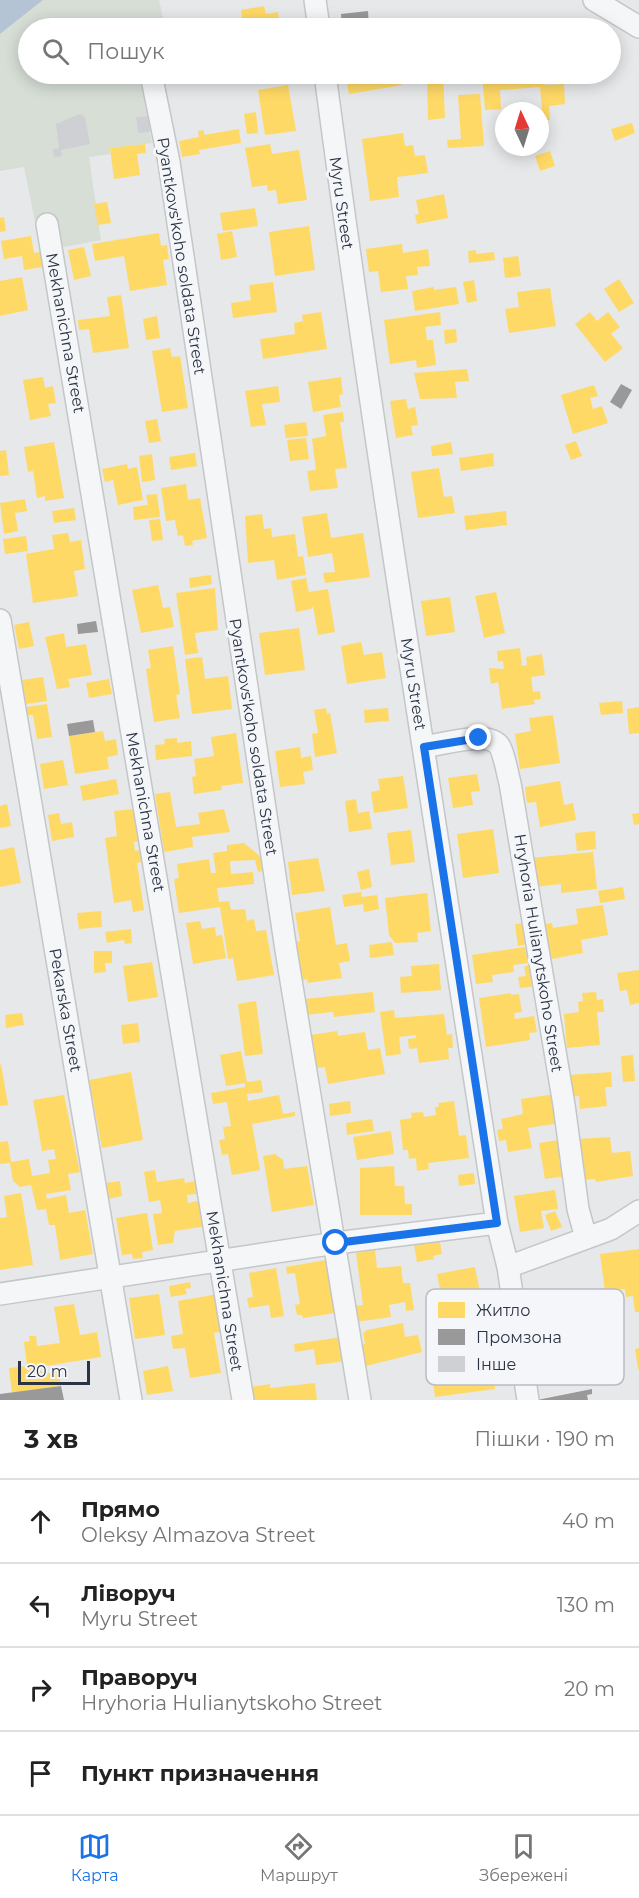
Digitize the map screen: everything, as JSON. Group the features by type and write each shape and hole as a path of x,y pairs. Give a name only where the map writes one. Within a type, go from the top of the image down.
{"street":[{"path":"315,0 318,18"},
{"path":"594,0 630,15"},
{"name":"Pyantkovsʹkoho soldata Street","path":"153,84 169,162 286,950 360,1400"},
{"name":"Myru Street","path":"326,84 354,289 497,1223 511,1289"},
{"name":"Mekhanichna Street","path":"47,224 243,1400"},
{"name":"Pekarska Street","path":"0,620 131,1400"},
{"name":"Hryhoria Hulianytskoho Street","path":"424,747 488,738 500,747 510,783 564,1105 578,1209 586,1238"},
{"path":"508,1267 611,1229 639,1211"},
{"path":"0,1294 336,1243 497,1223"},
{"name":"Myru Street","path":"526,1385 528,1400"}],"shaded area":[{"path":"43,0 159,0 163,18 20,18"},
{"path":"18,20 18,84 144,84 149,116 136,117 138,132 150,132 152,143 110,148 110,154 89,157 101,240 63,247 56,223 36,227 24,167 0,171 0,34"}],"water":[{"path":"0,0 43,0 18,18 0,34"}],"building: Житло":[{"path":"264,6 266,14 278,12 279,18 242,18 241,10"},
{"path":"347,84 402,85 349,94"},
{"path":"427,84 443,84 445,118 428,120"},
{"path":"483,84 564,84 565,104 549,106 549,102 541,102 540,87 500,90 501,102 495,102 495,109 485,110"},
{"path":"288,85 296,131 265,135 258,90"},
{"path":"480,94 484,146 448,148 447,140 461,139 458,95"},
{"path":"256,112 258,133 247,134 244,114"},
{"path":"632,123 635,133 615,141 611,129"},
{"path":"239,129 241,143 199,150 200,154 182,157 179,141 199,137 198,131 204,130 204,135"},
{"path":"403,133 405,146 413,145 415,156 425,155 428,173 397,177 399,197 370,201 362,139"},
{"path":"145,144 146,153 137,154 140,175 114,179 110,148"},
{"path":"270,144 272,154 299,150 307,200 278,204 276,190 268,191 267,185 252,187 245,148"},
{"path":"549,151 555,166 540,171 535,156 549,156"},
{"path":"444,194 448,218 417,224 415,215 419,214 416,200"},
{"path":"107,202 111,223 98,225 94,204"},
{"path":"255,208 258,226 223,231 220,213"},
{"path":"4,217 6,231 0,232 0,218"},
{"path":"309,226 315,270 275,276 269,232"},
{"path":"232,231 237,257 221,260 217,234"},
{"path":"159,233 161,246 167,245 169,259 163,260 167,285 130,291 124,256 95,261 92,244"},
{"path":"31,236 34,253 40,252 43,267 24,270 22,256 4,259 1,241"},
{"path":"402,244 403,253 428,249 430,266 417,267 418,275 406,276 408,289 381,292 378,271 369,272 366,249"},
{"path":"84,247 91,276 74,280 68,250"},
{"path":"476,250 476,254 494,252 495,260 469,263 468,251"},
{"path":"518,256 521,276 505,278 503,258"},
{"path":"22,277 28,310 0,316 0,281"},
{"path":"619,279 634,303 619,312 604,289"},
{"path":"474,280 477,301 467,303 463,282"},
{"path":"273,282 277,312 233,318 231,303 251,300 249,285"},
{"path":"434,287 434,290 456,287 459,304 415,311 412,291"},
{"path":"550,288 556,326 509,333 505,309 519,307 517,292"},
{"path":"121,295 129,348 93,353 89,329 79,330 78,320 110,316 107,297"},
{"path":"321,312 327,349 263,359 260,339 295,334 294,323 303,321 302,315"},
{"path":"440,312 441,325 425,327 427,340 433,340 436,365 417,368 416,360 390,364 384,320"},
{"path":"590,312 597,321 608,312 620,327 611,334 623,348 605,362 575,324"},
{"path":"157,316 160,338 146,340 143,319"},
{"path":"456,329 457,342 445,344 444,330"},
{"path":"170,348 172,357 180,356 188,408 162,412 152,351"},
{"path":"467,369 469,381 455,382 457,398 420,399 414,373"},
{"path":"43,377 45,388 53,386 56,403 48,404 51,416 30,420 23,380"},
{"path":"341,377 343,394 339,395 341,407 313,412 308,382"},
{"path":"594,385 598,396 590,398 593,409 602,406 608,423 573,434 561,395"},
{"path":"278,386 280,402 262,404 266,425 251,427 245,391"},
{"path":"406,399 408,409 415,407 418,425 411,426 413,435 396,438 390,401"},
{"path":"343,412 344,422 340,422 347,468 335,469 338,488 310,491 307,471 316,470 312,439 326,436 323,415"},
{"path":"157,419 161,441 149,443 145,421"},
{"path":"306,422 308,436 286,438 284,425"},
{"path":"306,438 309,459 290,461 287,440"},
{"path":"576,441 582,456 571,460 565,445"},
{"path":"54,442 64,498 45,501 45,496 37,498 33,471 28,472 24,447"},
{"path":"451,442 453,454 432,456 431,446"},
{"path":"6,450 9,475 0,476 0,451"},
{"path":"195,453 197,466 171,470 169,457"},
{"path":"493,453 494,466 461,471 459,458"},
{"path":"152,454 155,480 142,482 139,456"},
{"path":"127,464 128,469 137,467 143,500 118,505 113,480 105,482 102,469"},
{"path":"439,468 444,497 452,496 455,513 418,518 411,472"},
{"path":"186,484 188,500 200,498 207,538 192,541 193,545 185,546 183,535 178,536 175,520 166,521 161,488"},
{"path":"157,494 160,517 134,520 133,507 148,505 146,495"},
{"path":"25,499 27,511 15,513 18,531 4,534 0,503"},
{"path":"74,508 76,520 54,523 52,511"},
{"path":"506,511 507,525 466,530 464,516"},
{"path":"327,513 331,538 363,533 370,577 325,583 323,573 335,572 332,553 308,557 302,517"},
{"path":"262,514 264,529 271,528 272,537 295,534 298,557 303,556 306,575 277,580 274,560 248,563 245,516"},
{"path":"160,519 163,540 152,541 149,520"},
{"path":"68,533 70,542 81,540 85,569 74,571 78,596 33,603 26,554 54,549 52,535"},
{"path":"26,536 28,551 5,554 3,539"},
{"path":"211,575 212,584 190,588 189,578"},
{"path":"306,578 309,592 328,589 335,632 318,635 313,606 311,609 296,612 291,581"},
{"path":"158,585 163,608 170,607 174,627 141,633 132,590"},
{"path":"215,588 218,630 195,633 198,653 185,655 176,593"},
{"path":"496,592 505,633 484,638 475,596"},
{"path":"450,597 455,632 426,636 421,601"},
{"path":"29,622 34,646 19,649 14,625"},
{"path":"299,628 305,670 265,675 259,633"},
{"path":"64,633 66,647 86,644 92,675 68,679 70,687 57,689 45,637"},
{"path":"361,642 364,655 382,652 386,678 347,684 341,646"},
{"path":"173,646 180,694 176,695 180,718 154,722 146,669 151,668 148,650"},
{"path":"520,648 522,666 527,665 526,657 542,654 545,675 531,677 533,692 540,691 541,699 534,700 535,704 502,709 498,682 491,684 489,668 504,669 503,661 498,662 497,651"},
{"path":"202,657 205,679 228,676 232,709 192,714 185,659"},
{"path":"43,677 47,701 26,704 22,680"},
{"path":"109,679 112,694 89,698 86,683"},
{"path":"622,701 623,713 601,715 599,703"},
{"path":"47,704 52,737 37,739 33,715 27,715 26,707"},
{"path":"639,707 639,733 629,734 627,709"},
{"path":"326,708 327,714 330,713 337,753 315,757 312,734 318,733 314,710"},
{"path":"388,708 389,721 365,723 364,710"},
{"path":"553,715 560,763 520,769 515,734 531,731 529,718"},
{"path":"103,731 105,741 116,739 118,755 107,757 109,769 75,774 69,736"},
{"path":"236,733 243,783 221,786 222,790 194,794 192,777 196,776 194,759 214,756 211,737"},
{"path":"177,738 177,743 191,741 192,756 156,760 155,745 165,744 164,739"},
{"path":"300,747 301,758 311,756 313,770 303,772 305,784 280,787 275,751"},
{"path":"63,760 68,785 44,789 40,764"},
{"path":"477,774 480,791 471,792 473,805 453,808 448,778"},
{"path":"403,776 408,808 374,813 371,792 380,790 378,779"},
{"path":"116,779 119,794 83,801 80,786"},
{"path":"560,781 564,805 573,803 576,820 540,827 536,802 527,803 525,787"},
{"path":"170,792 176,827 200,824 198,813 224,809 230,832 192,837 193,847 164,852 155,794"},
{"path":"356,799 358,813 369,811 372,829 349,832 345,801"},
{"path":"7,804 11,826 0,828 0,806"},
{"path":"134,809 139,841 134,842 135,851 140,850 142,862 137,863 144,910 133,912 131,900 114,903 105,838 117,836 114,811"},
{"path":"59,813 61,824 72,822 74,837 52,841 48,815"},
{"path":"639,813 639,824 634,825 632,814"},
{"path":"493,829 499,873 463,878 457,834"},
{"path":"411,830 415,862 391,865 387,833"},
{"path":"595,831 596,849 577,851 575,833"},
{"path":"244,843 261,857 263,871 258,872 255,860 230,861 231,874 253,872 254,884 217,888 219,902 229,901 231,910 245,909 247,921 254,919 256,931 266,930 274,975 237,981 233,958 228,959 220,907 179,913 174,879 179,878 177,864 209,859 211,873 216,873 213,853 227,851 227,845"},
{"path":"14,847 21,883 0,887 0,850"},
{"path":"593,852 597,889 561,893 561,884 534,887 531,858"},
{"path":"318,858 325,891 292,895 288,862"},
{"path":"369,869 372,887 361,890 357,872"},
{"path":"623,887 625,899 600,903 598,891"},
{"path":"361,892 362,897 377,895 379,909 364,912 363,904 344,907 342,895"},
{"path":"427,893 431,931 417,933 418,942 395,943 389,935 385,898"},
{"path":"603,905 608,935 581,940 583,953 547,960 541,925 552,923 553,928 578,924 576,909"},
{"path":"330,907 336,945 347,943 350,961 339,963 342,978 308,983 307,979 301,981 293,942 300,941 295,913"},
{"path":"101,911 102,927 79,929 77,913"},
{"path":"200,921 202,929 215,927 216,936 222,935 226,958 193,964 186,923"},
{"path":"526,923 529,944 518,946 515,924"},
{"path":"131,929 132,943 125,944 124,940 107,943 105,932"},
{"path":"392,942 394,955 370,958 369,945"},
{"path":"525,947 528,963 513,965 514,972 492,975 493,982 476,984 472,955"},
{"path":"94,951 112,951 112,963 105,963 106,972 94,973"},
{"path":"152,962 158,997 128,1002 123,966"},
{"path":"534,962 537,986 520,988 518,977 526,976 524,967"},
{"path":"439,964 441,990 401,993 400,977 412,976 411,966"},
{"path":"639,970 639,1003 630,1005 627,990 620,991 617,973"},
{"path":"373,992 375,1012 334,1017 333,1012 305,1015 304,999"},
{"path":"596,992 597,1000 603,999 604,1012 597,1012 600,1045 567,1048 564,1014 579,1012 578,1002 583,1001 582,993"},
{"path":"511,993 511,995 519,994 522,1012 514,1013 515,1019 534,1016 537,1032 529,1033 530,1040 486,1047 479,998"},
{"path":"256,1001 263,1054 245,1056 238,1004"},
{"path":"394,1010 395,1018 444,1014 447,1035 452,1034 453,1048 448,1048 449,1059 419,1063 417,1048 409,1049 408,1039 416,1038 416,1035 399,1037 401,1054 386,1056 380,1012"},
{"path":"22,1013 24,1025 6,1028 5,1015"},
{"path":"138,1023 140,1042 123,1044 121,1025"},
{"path":"337,1031 338,1036 365,1032 368,1050 380,1048 385,1074 328,1084 325,1067 317,1068 311,1035"},
{"path":"241,1051 247,1082 261,1080 263,1092 247,1094 248,1101 279,1095 283,1114 295,1112 295,1116 252,1124 260,1170 232,1175 228,1154 222,1155 219,1140 225,1139 223,1127 231,1126 227,1102 213,1104 211,1093 245,1087 245,1083 226,1086 220,1055"},
{"path":"633,1055 635,1081 623,1082 621,1056"},
{"path":"0,1065 8,1105 0,1106"},
{"path":"131,1072 143,1140 102,1148 89,1080"},
{"path":"611,1072 612,1087 605,1087 607,1106 580,1109 579,1096 571,1097 569,1075"},
{"path":"555,1094 560,1123 528,1128 532,1148 508,1152 506,1140 499,1141 497,1130 503,1129 501,1119 523,1114 521,1099"},
{"path":"64,1095 80,1172 68,1174 71,1190 46,1194 47,1199 66,1195 69,1213 85,1210 93,1254 60,1260 55,1225 49,1225 46,1209 37,1210 31,1185 20,1187 13,1181 10,1163 0,1164 0,1142 8,1141 11,1162 29,1159 32,1176 50,1173 48,1160 56,1159 54,1149 42,1151 33,1100"},
{"path":"350,1101 351,1113 330,1116 329,1104"},
{"path":"454,1101 459,1136 466,1135 469,1158 428,1163 429,1169 417,1171 416,1158 409,1159 408,1150 403,1150 400,1120 412,1118 411,1113 423,1112 424,1117 436,1115 435,1107 439,1107 438,1103"},
{"path":"372,1119 374,1131 347,1135 346,1123"},
{"path":"391,1131 394,1154 357,1160 353,1137"},
{"path":"610,1137 612,1153 630,1151 633,1176 596,1182 595,1179 581,1180 578,1139"},
{"path":"559,1140 559,1163 564,1162 566,1176 545,1179 539,1143"},
{"path":"275,1154 283,1160 284,1169 307,1166 314,1205 272,1212 263,1156"},
{"path":"394,1166 395,1186 404,1186 405,1204 412,1204 412,1215 360,1215 360,1168"},
{"path":"155,1170 157,1182 184,1178 185,1183 195,1181 197,1194 187,1195 188,1203 202,1200 207,1226 175,1231 173,1243 158,1245 153,1214 162,1213 160,1200 149,1202 144,1172"},
{"path":"474,1173 475,1184 459,1186 458,1175"},
{"path":"120,1181 122,1196 109,1199 106,1183"},
{"path":"555,1190 558,1209 541,1211 544,1228 520,1232 514,1196"},
{"path":"21,1193 33,1265 0,1270 0,1218 7,1217 4,1196"},
{"path":"555,1211 562,1227 551,1231 545,1215"},
{"path":"147,1213 153,1250 142,1252 143,1258 133,1259 132,1254 122,1255 116,1218"},
{"path":"440,1242 442,1254 433,1256 434,1259 417,1262 414,1245"},
{"path":"639,1249 639,1312 635,1312 633,1296 626,1297 625,1289 605,1289 600,1254"},
{"path":"375,1250 377,1268 401,1266 403,1283 410,1283 414,1310 406,1311 405,1302 389,1305 391,1317 355,1322 353,1306 363,1305 356,1253"},
{"path":"326,1260 335,1313 303,1318 302,1315 297,1315 295,1305 300,1304 295,1273 287,1274 286,1267"},
{"path":"475,1267 479,1289 440,1289 437,1274"},
{"path":"276,1268 284,1316 271,1318 269,1305 249,1308 247,1298 253,1297 249,1273"},
{"path":"190,1282 191,1288 185,1289 187,1294 171,1297 169,1286"},
{"path":"159,1294 165,1335 135,1339 129,1298"},
{"path":"218,1294 224,1331 214,1333 221,1373 190,1378 185,1348 173,1349 171,1336 183,1334 178,1301"},
{"path":"74,1304 80,1335 97,1332 101,1357 40,1367 40,1371 59,1372 61,1386 12,1393 9,1368 27,1366 24,1342 30,1341 29,1336 36,1336 37,1346 60,1343 54,1307"},
{"path":"403,1323 405,1337 418,1335 422,1352 366,1366 362,1344 365,1344 363,1333 367,1330"},
{"path":"342,1337 346,1361 316,1365 314,1349 295,1352 294,1344"},
{"path":"639,1348 639,1369 638,1369 635,1349"},
{"path":"168,1366 173,1391 147,1395 143,1371"},
{"path":"315,1383 317,1400 251,1400 250,1387 270,1384 270,1388"},
{"path":"433,1385 494,1385 495,1389 435,1397"}],"building: Промзона":[{"path":"368,11 368,18 341,18 341,14"},
{"path":"621,384 632,390 621,409 610,402"},
{"path":"96,621 98,632 78,634 77,624"},
{"path":"93,720 95,732 69,736 67,724"},
{"path":"61,1386 64,1400 0,1400 0,1394"},
{"path":"592,1389 592,1394 587,1395 588,1400 537,1400"}],"building: Інше":[{"path":"80,114 85,117 90,144 61,150 62,156 54,157 53,149 59,148 56,124"},
{"path":"149,116 150,132 138,133 136,117"}],"route":[{"path":"336,1243 497,1223 424,747 479,738"}]}
